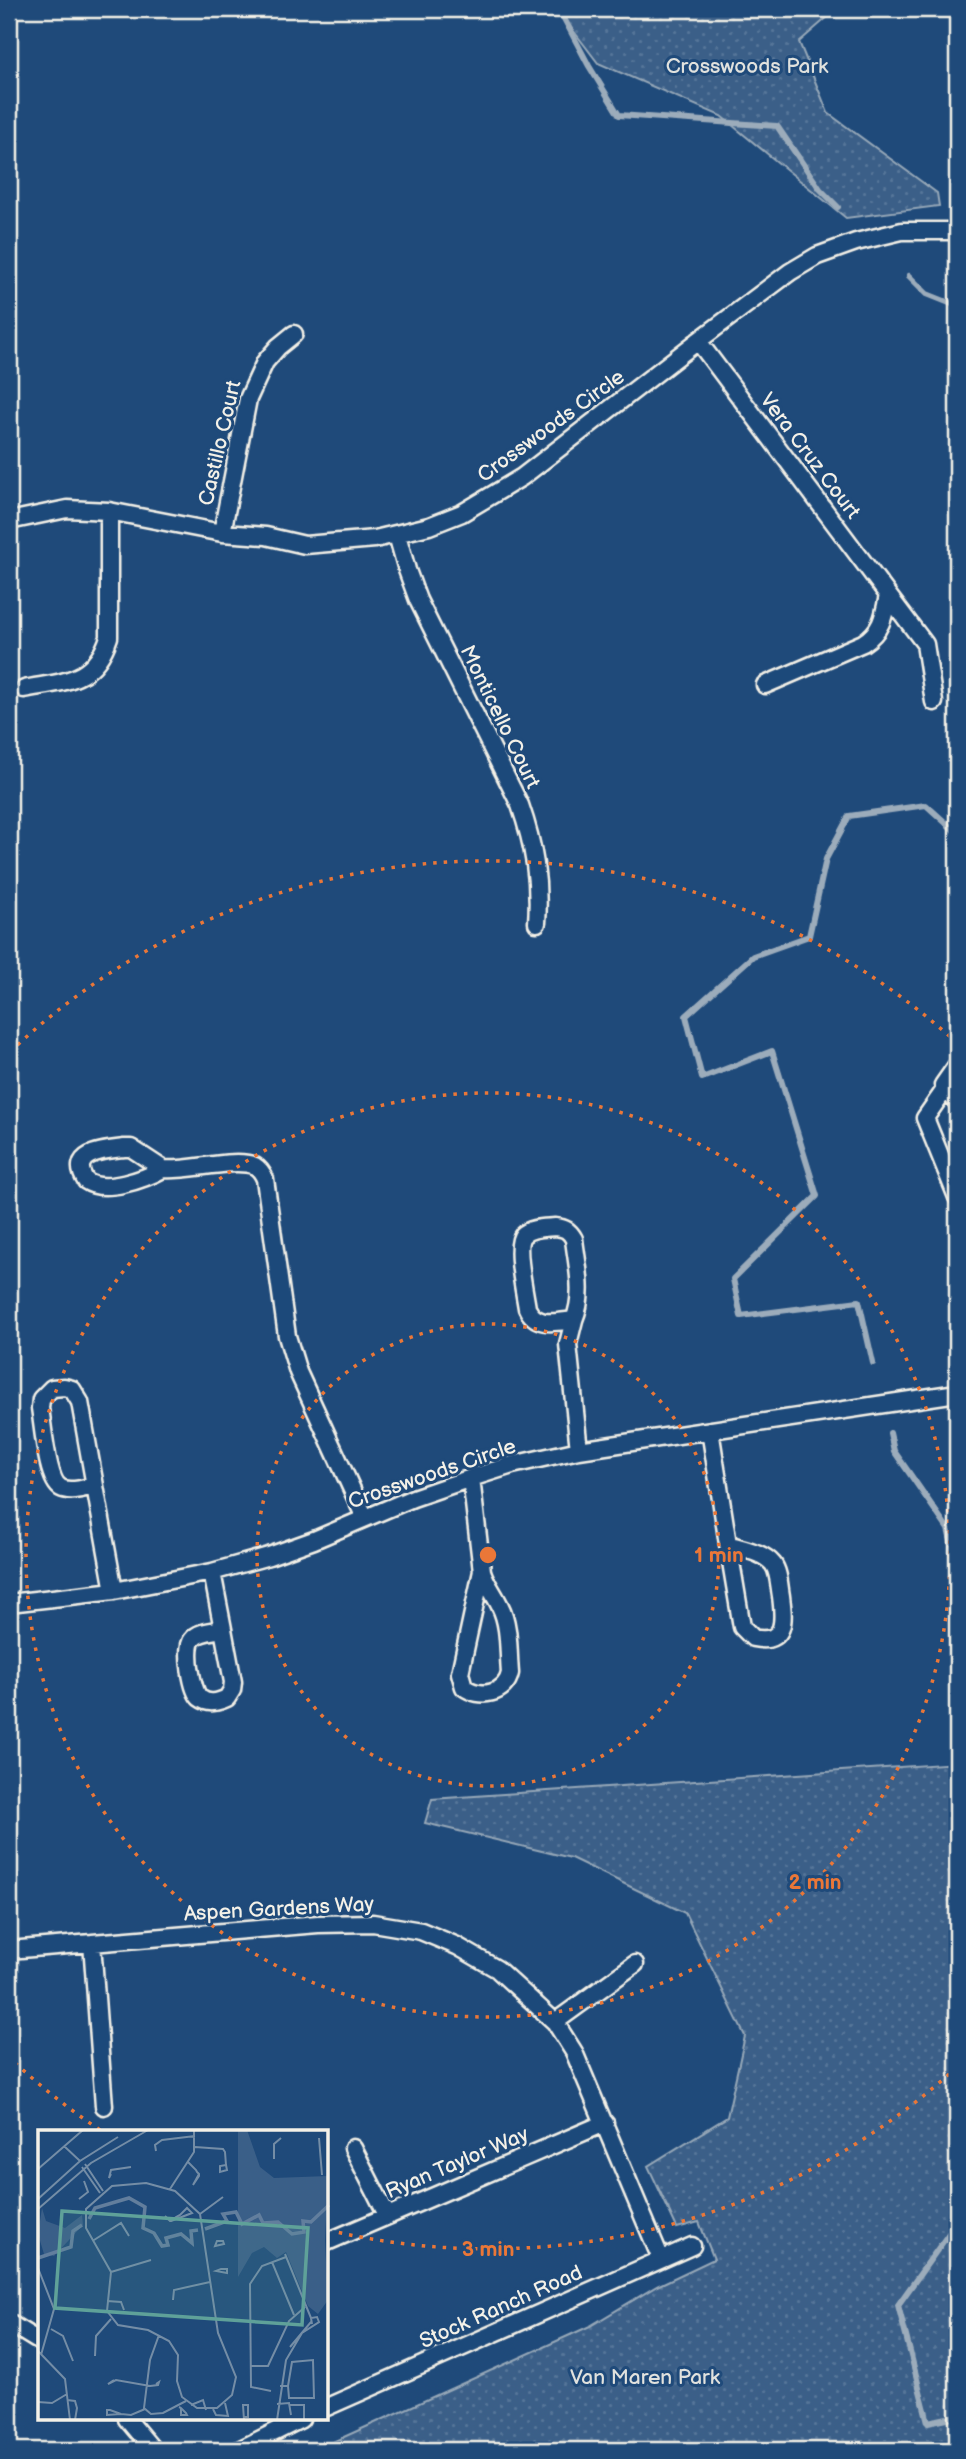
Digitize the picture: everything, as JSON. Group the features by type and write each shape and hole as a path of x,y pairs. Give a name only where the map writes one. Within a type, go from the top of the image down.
{"street":[{"name":"Crosswoods Circle","path":"9,521 67,509 109,511 222,533 266,536 305,545 397,535 462,513 513,484 790,272 817,257 856,242 902,231 957,231"},
{"name":"Castillo Court","path":"222,533 248,399 265,362 294,334"},
{"name":"Vera Cruz Court","path":"698,341 925,645 934,702"},
{"path":"24,689 74,679 96,664 104,652 109,638 109,511"},
{"name":"Monticello Court","path":"397,535 418,600 520,805 531,836 537,869 537,923"},
{"path":"765,685 874,636 882,623 888,595"},
{"path":"957,1065 943,1085 957,1102"},
{"path":"946,1088 925,1118 957,1197"},
{"path":"163,1169 242,1164 256,1167 262,1172 287,1336 298,1372 365,1518"},
{"path":"574,1320 547,1323 530,1315 519,1246 524,1234 531,1230 563,1228 570,1232 574,1239 580,1294 579,1308 568,1344 579,1450"},
{"path":"95,1486 68,1490 60,1488 54,1482 40,1408 41,1399 52,1388 72,1389 78,1396 95,1486 114,1591"},
{"name":"Crosswoods Circle","path":"9,1603 114,1591 212,1572 269,1556 413,1498 471,1478 579,1450 957,1394"},
{"path":"710,1430 728,1544 742,1627 753,1638 772,1637 783,1628 784,1620 774,1565 764,1557 728,1544"},
{"path":"471,1478 482,1571 486,1586 500,1607 505,1621 510,1673 504,1688 480,1694 471,1693 464,1687 460,1673 482,1571"},
{"path":"212,1572 223,1629"},
{"name":"Aspen Gardens Way","path":"9,1950 318,1924 373,1923 421,1931 457,1946 497,1969 555,2022 573,2052 605,2123 661,2259"},
{"path":"92,1943 104,2106"},
{"path":"555,2022 635,1964"},
{"name":"Ryan Taylor Way","path":"329,2241 605,2123"},
{"path":"353,2148 387,2215"},
{"name":"Stock Ranch Road","path":"329,2406 692,2246"},
{"path":"9,2323 38,2341"},
{"path":"128,2420 153,2450"},
{"path":"239,2450 299,2420"}],"green space":[{"name":"Crosswoods Park","path":"557,9 837,9 799,42 828,113 937,193 939,206 846,218 721,116 598,63"},
{"name":"Van Maren Park","path":"957,1763 957,2450 315,2450 590,2326 657,2286 714,2259 699,2222 677,2228 648,2166 727,2117 745,2036 685,1913 571,1858 425,1823 432,1799"}],"waterway":[{"path":"559,9 619,115 777,126 820,189 838,207"},
{"path":"909,276 927,294 957,306"},
{"path":"873,1363 859,1301 741,1316 733,1279 817,1196 772,1051 702,1078 686,1016 753,956 809,936 826,859 849,816 926,805 957,833"},
{"path":"890,1433 894,1451 948,1529 957,1566"},
{"path":"957,2222 898,2305 928,2422 957,2416"}]}
